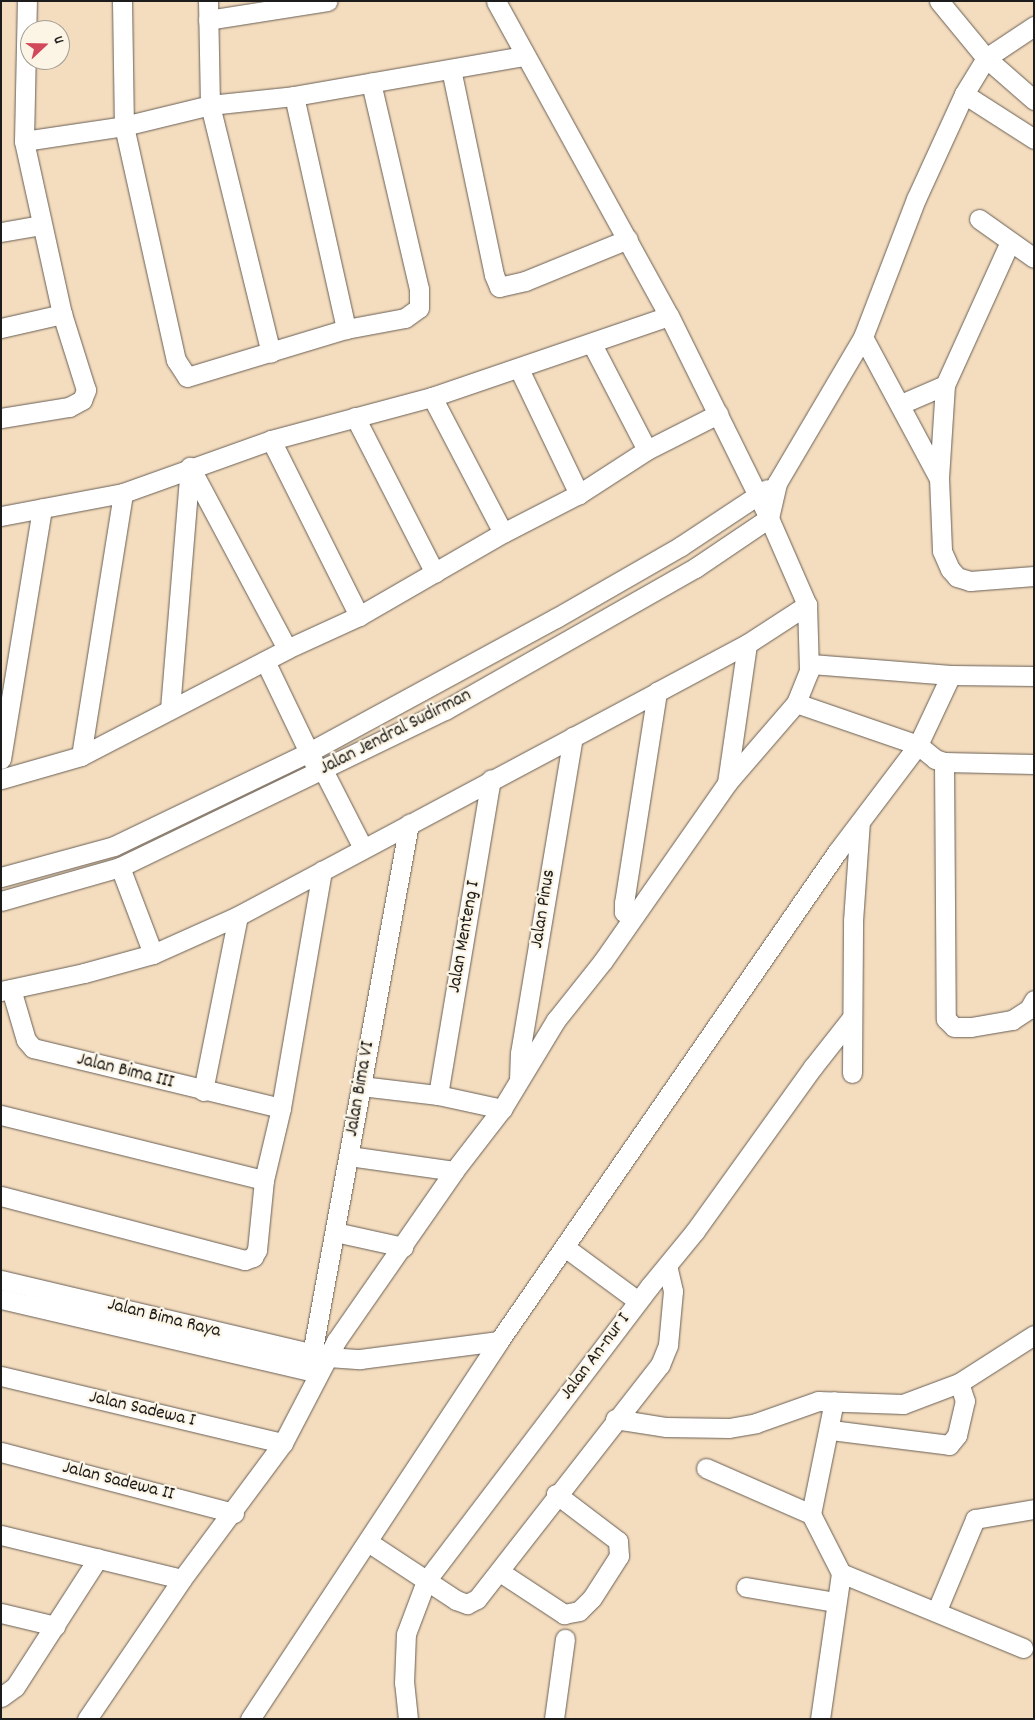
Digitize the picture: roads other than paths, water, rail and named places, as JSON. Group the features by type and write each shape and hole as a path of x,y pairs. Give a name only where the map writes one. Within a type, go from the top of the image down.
{"street":[{"path":"1,418 69,407 86,396 86,383 62,314 40,225 24,141 27,1"},
{"path":"122,1 124,126 179,369 184,376 198,376 346,329 405,318 414,314 421,303 371,83"},
{"path":"271,353 210,105 208,11 328,1"},
{"path":"87,1719 182,1579 234,1513 283,1443 319,1362 404,1247 454,1171 502,1109 556,1020 603,962 631,917 727,783 796,703 811,664 807,605 758,494 669,316 628,239 524,56 496,1"},
{"path":"938,1 986,58 1034,100"},
{"path":"769,518 777,483 863,337 916,199 964,94 986,58 1034,26"},
{"path":"24,141 124,126 210,105 294,96 524,56"},
{"path":"451,69 494,275 500,287 525,281 628,239"},
{"path":"964,94 1034,139"},
{"path":"294,96 346,329"},
{"path":"979,219 1009,244 1034,258"},
{"path":"1,232 40,225"},
{"path":"1009,244 945,384 939,478 942,551 950,570 957,577 970,581 1034,576"},
{"path":"1,328 62,314"},
{"path":"1,516 123,493 190,467 271,440 432,397 519,369 669,316"},
{"path":"863,337 901,404 939,478"},
{"path":"592,344 647,450"},
{"path":"519,369 579,494"},
{"path":"901,404 945,384"},
{"path":"432,397 502,533"},
{"path":"1,779 81,756 264,660 359,616 502,533 579,494 647,450 718,414"},
{"path":"355,417 435,573"},
{"path":"271,440 359,616"},
{"path":"190,467 287,649"},
{"path":"170,709 190,467"},
{"name":"Jalan Jendral Sudirman","path":"1,877 114,846 309,752 556,618 665,556 777,483"},
{"path":"81,756 123,493"},
{"path":"1,759 42,508"},
{"name":"Jalan Jendral Sudirman","path":"1,901 120,867 321,772 445,710 695,568 769,518"},
{"path":"6,990 152,954 238,916 491,779 747,644 807,605"},
{"path":"727,783 747,644"},
{"path":"264,660 309,752 363,848"},
{"path":"811,664 951,675 1034,676"},
{"path":"250,1719 499,1341 566,1248 861,821 918,745 951,675"},
{"path":"430,685 445,710"},
{"path":"631,917 624,912 624,903 657,692"},
{"path":"796,703 918,745 935,759 944,762 1034,764"},
{"name":"Jalan Pinus","path":"520,1082 520,1053 573,736"},
{"path":"944,762 944,1013 950,1024 960,1027 1012,1020 1029,1009 1034,1000"},
{"name":"Jalan Menteng I","path":"438,1096 491,779"},
{"path":"852,1072 850,1020 856,852 861,821"},
{"name":"Jalan Bima VI","path":"319,1362 336,1232 409,824"},
{"path":"120,867 152,954"},
{"path":"1,1196 248,1260 257,1250 264,1180 280,1108 322,871"},
{"path":"203,1091 219,1022 238,916"},
{"name":"Jalan Bima III","path":"6,990 26,1040 33,1048 203,1091 280,1108"},
{"name":"Jalan An-nur I","path":"408,1719 404,1683 406,1634 426,1581 638,1301 667,1266 850,1020"},
{"path":"361,1086 438,1096 502,1109"},
{"path":"1,1115 264,1180"},
{"path":"349,1156 454,1171"},
{"path":"336,1232 404,1247"},
{"path":"566,1248 638,1301"},
{"path":"368,1542 426,1581 467,1604 477,1599 500,1572 556,1494 664,1356 673,1291 667,1266"},
{"name":"Jalan Bima Raya","path":"1,1280 319,1362"},
{"name":"Jalan Bima Raya","path":"1,1299 319,1362"},
{"path":"615,1419 666,1427 729,1428 756,1423 818,1402 903,1404 959,1383 1034,1335"},
{"path":"319,1362 360,1359 499,1341"},
{"name":"Jalan Sadewa I","path":"1,1376 283,1443"},
{"path":"831,1430 949,1445 957,1435 965,1401 959,1383"},
{"path":"811,1514 831,1430 834,1402"},
{"name":"Jalan Sadewa II","path":"1,1452 234,1513"},
{"path":"706,1468 811,1514 841,1574 820,1719"},
{"path":"500,1572 564,1614 579,1611 592,1598 619,1556 618,1541 556,1494"},
{"path":"937,1610 975,1519 1034,1510"},
{"path":"1,1534 182,1579"},
{"path":"1,1697 15,1687 98,1558"},
{"path":"841,1574 937,1610 1024,1648"},
{"path":"746,1587 836,1602"},
{"path":"1,1613 55,1626"},
{"path":"554,1719 564,1639"}]}
